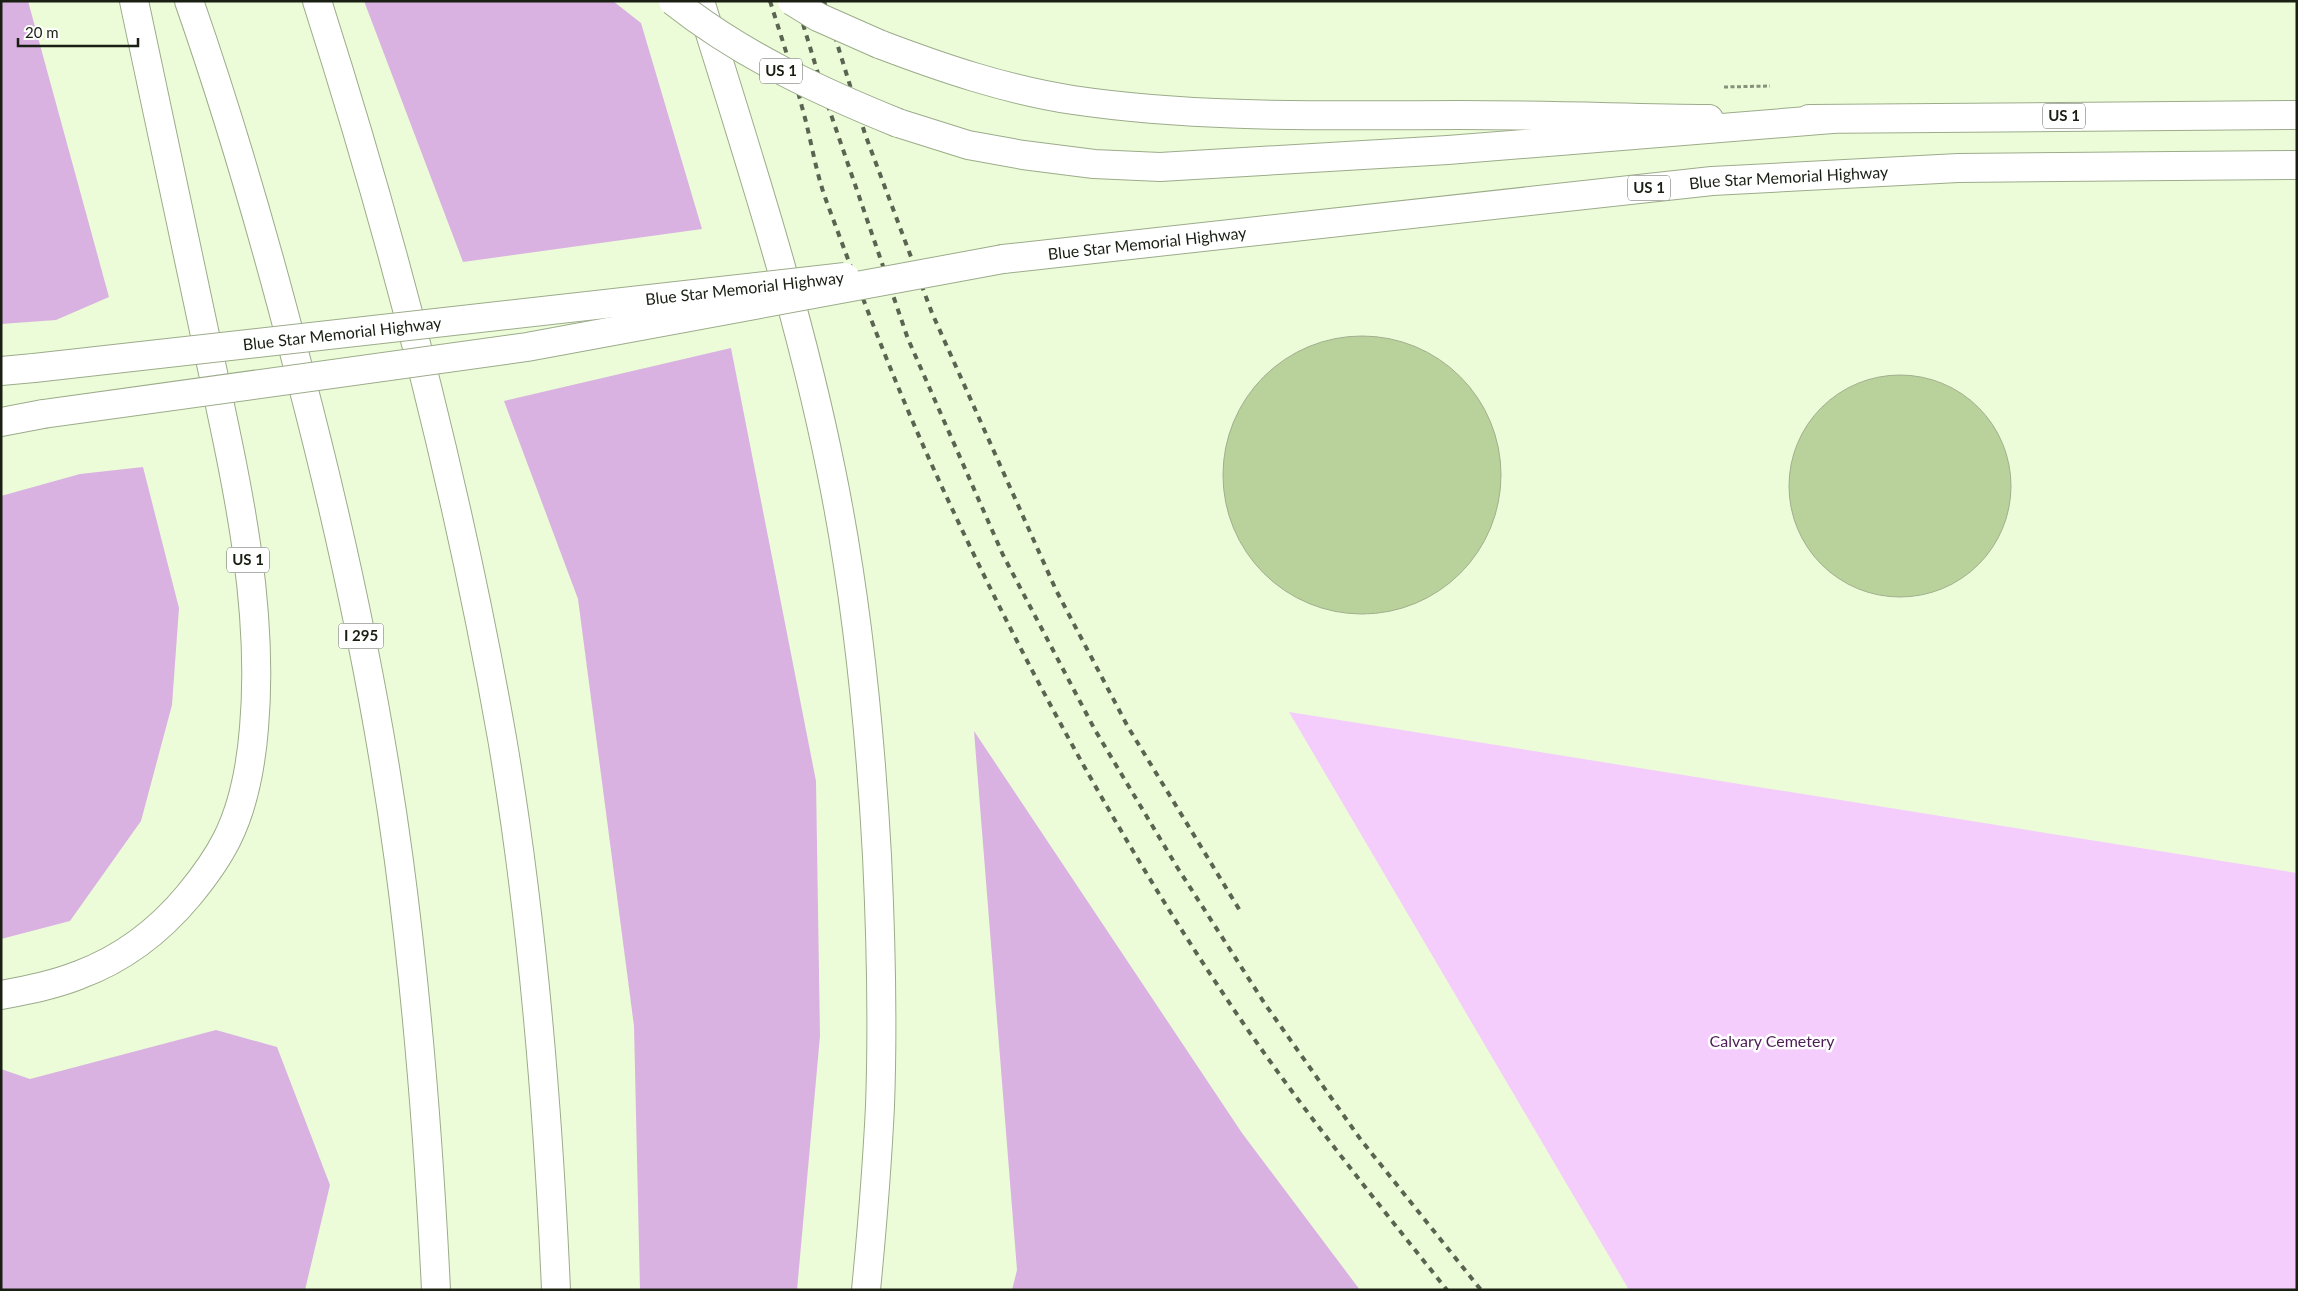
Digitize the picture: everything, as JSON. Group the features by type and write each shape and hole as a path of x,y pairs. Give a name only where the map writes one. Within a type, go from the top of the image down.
{"main road":[{"name":"US 1","path":"1,995 39,987 80,975 114,959 147,937 175,911 205,876 228,838 243,795 252,750 257,700 257,645 252,586 242,515 134,1"},
{"name":"I 295","path":"189,1 240,158 280,299 350,580 377,719 399,860 430,1156 436,1290"},
{"path":"317,1 371,178 410,319 445,460 477,606 500,730 523,890 540,1030 551,1182 556,1290"},
{"name":"US 1","path":"673,1 732,44 778,69 842,100 898,123 968,145 1023,155 1094,164 1160,167 1448,150 1832,119 2297,115"},
{"path":"700,1 766,216 807,367 831,470 863,671 871,759 880,922 881,1015 880,1103 866,1290"},
{"path":"792,1 818,16 879,44 934,65 1001,84 1071,100 1143,109 1209,114 1832,119"},
{"name":"Blue Star Memorial Highway","path":"1,371 1712,181 1958,168 2297,165"},
{"name":"US 1","path":"1,422 43,414 527,346 1004,259"}],"green space":[{"name":"Calvary Cemetery","path":"1289,712 2297,873 2297,1290 1629,1290"}],"shaded area":[{"path":"1,1 28,1 109,297 56,320 1,324"},
{"path":"364,1 613,1 641,23 702,229 463,262"},
{"path":"731,348 816,781 820,1036 797,1290 640,1290 634,1026 578,599 504,401"},
{"path":"143,467 179,608 172,705 141,821 70,921 1,939 1,496 80,474"},
{"path":"974,731 1242,1133 1360,1290 1012,1290 1017,1270"},
{"path":"216,1030 277,1047 330,1185 305,1290 1,1290 1,1069 30,1079"}],"building":[{"path":"1376,336 1415,346 1428,352 1461,376 1478,398 1491,422 1499,448 1501,475 1499,502 1491,528 1478,552 1461,574 1439,591 1415,604 1376,614 1348,614 1309,604 1296,598 1263,574 1254,563 1239,541 1225,502 1223,461 1233,422 1239,409 1263,376 1274,367 1296,352 1335,338"},
{"path":"1900,375 1922,377 1942,383 1970,400 1986,416 2003,444 2009,464 2011,486 2009,508 2003,528 1986,556 1970,572 1942,589 1922,595 1900,597 1878,595 1858,589 1830,572 1814,556 1797,528 1791,508 1789,486 1791,464 1797,444 1814,416 1830,400 1858,383 1878,377"}],"railway":[{"path":"770,1 805,119 822,189 878,338 936,474 1003,615 1039,684 1116,822 1156,889 1241,1020 1265,1055 1367,1190 1447,1290"},
{"path":"796,1 826,100 908,339 1003,555 1095,730 1177,867 1265,1004 1361,1140 1481,1290"},
{"path":"824,1 865,134 932,313 1056,590 1128,727 1242,914"}]}
